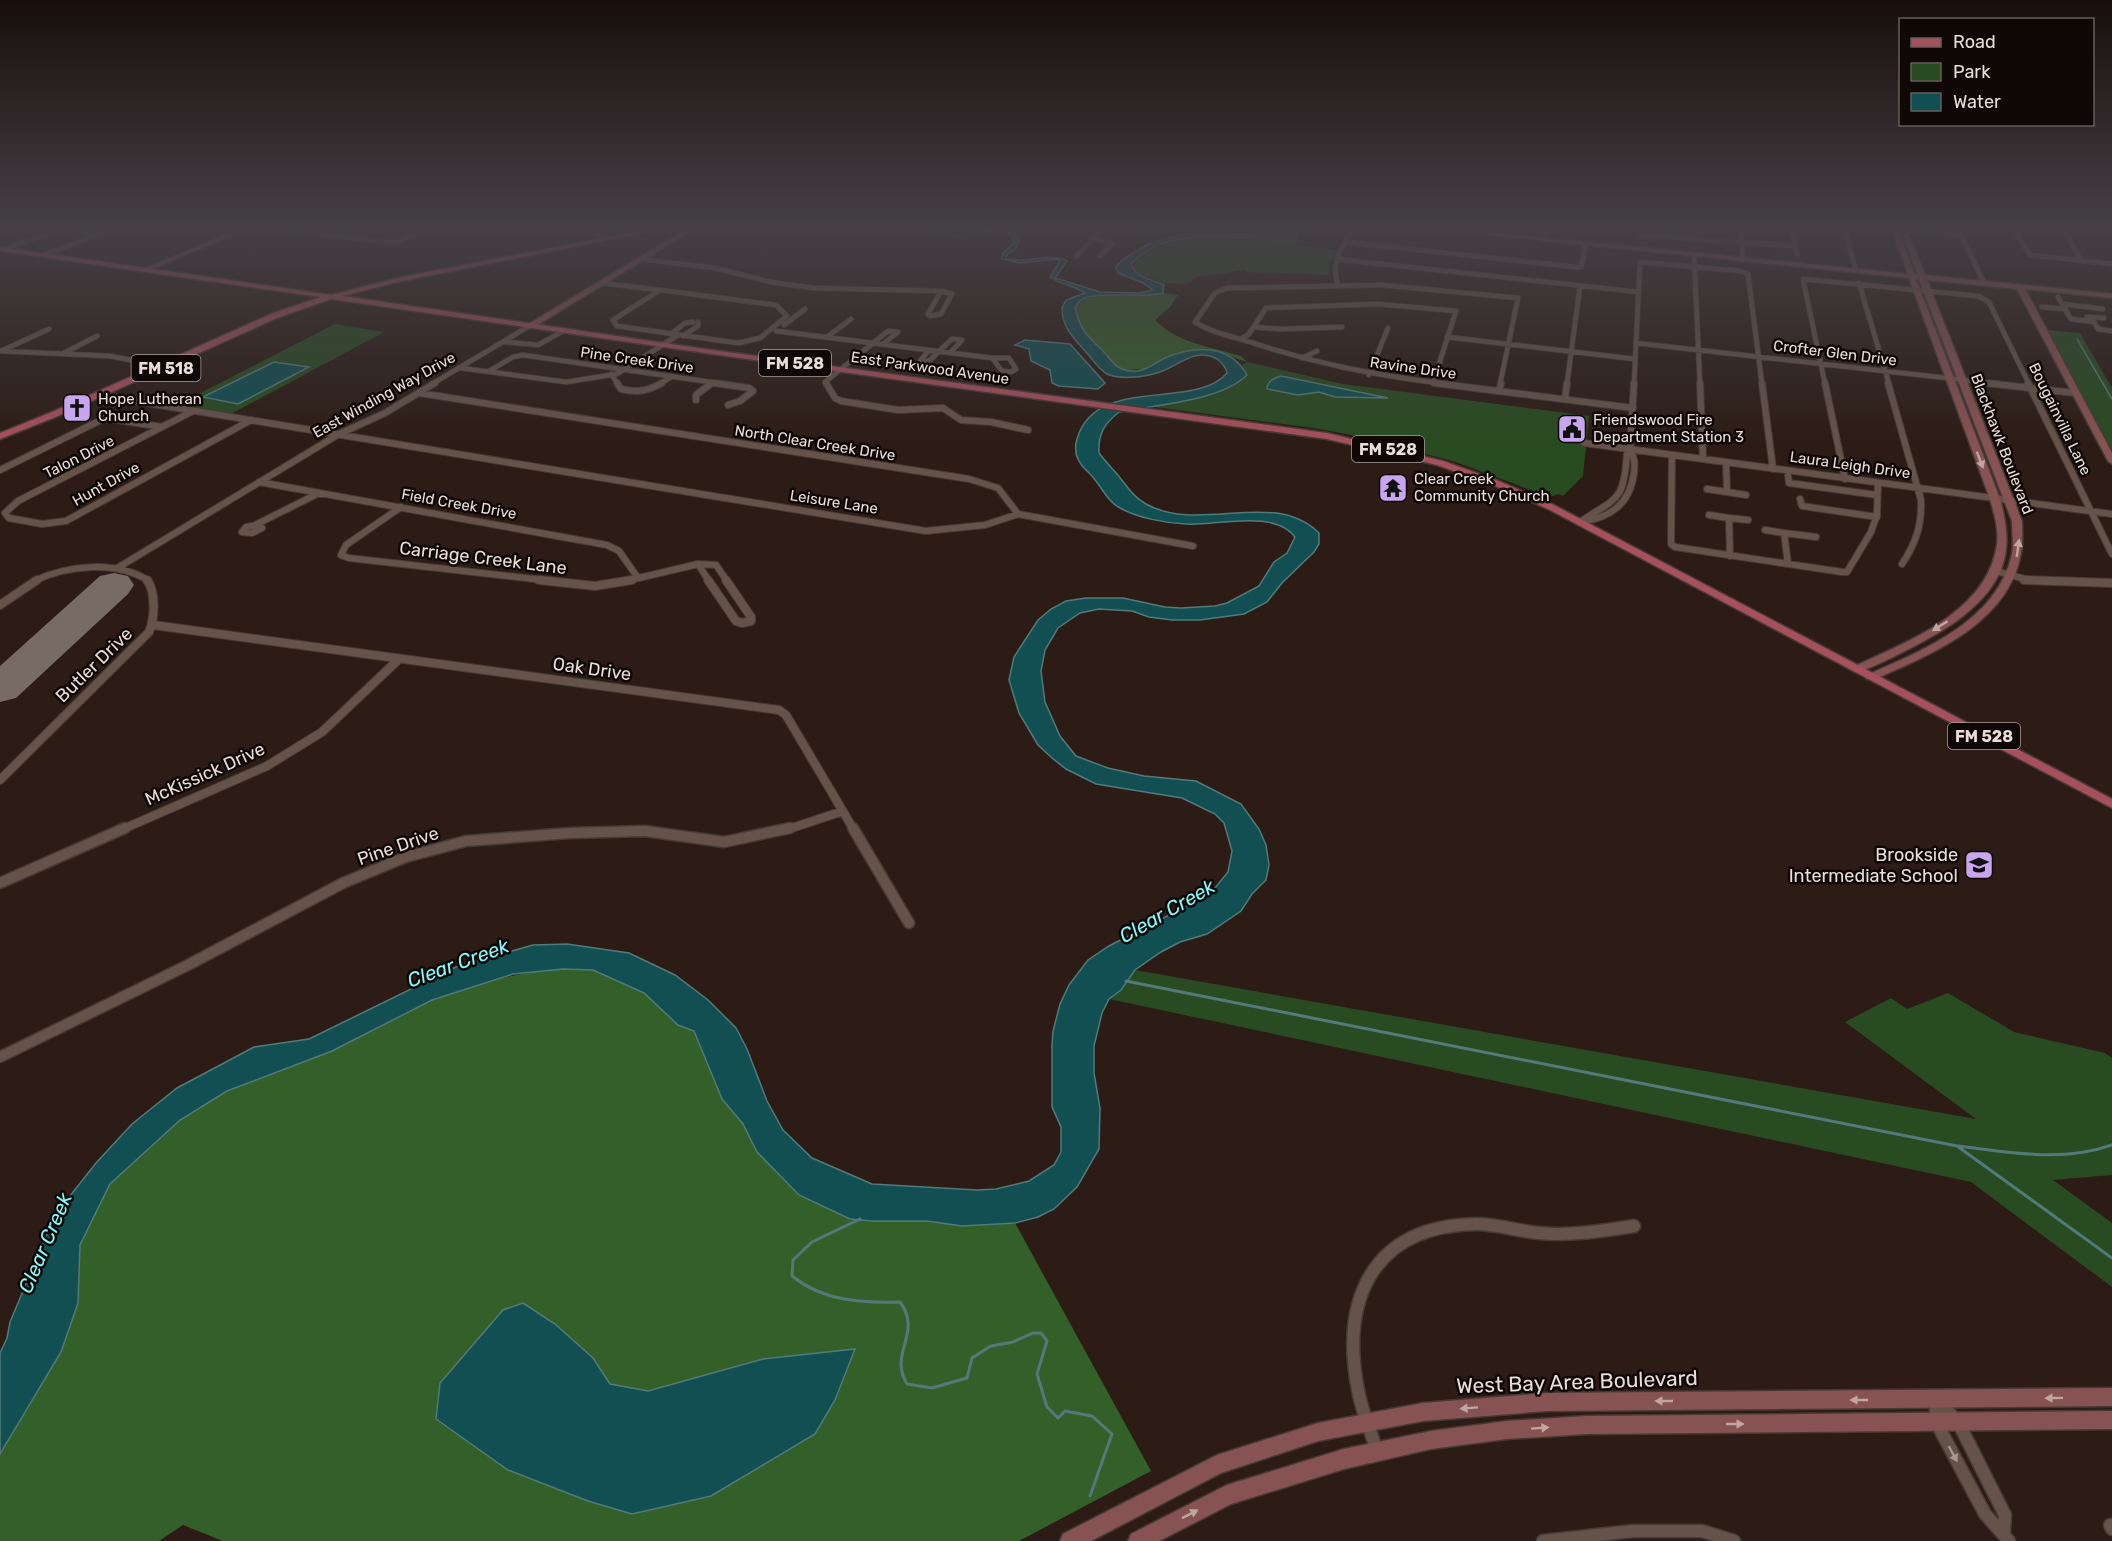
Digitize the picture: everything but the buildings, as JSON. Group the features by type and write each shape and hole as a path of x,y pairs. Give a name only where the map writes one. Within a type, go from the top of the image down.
{"main road":[{"name":"FM 518","path":"102,396 162,366 274,316 323,300"},
{"name":"FM 518","path":"0,438 325,300"},
{"name":"East Parkwood Avenue","path":"353,300 1328,436 1398,452 1496,483 1580,522"},
{"name":"East Winding Way Drive","path":"531,325 573,300"},
{"name":"Blackhawk Boulevard","path":"1857,669 1937,629 1964,610 1974,601 1996,571 2002,546 2002,528 1995,499 1921,300"},
{"name":"Blackhawk Boulevard","path":"1871,677 1948,640 1979,616 2000,594 2017,558 2019,539 2017,521 1931,300"},
{"path":"2027,300 2112,461"},
{"path":"1925,312 1936,313"},
{"path":"1932,332 1944,333"},
{"path":"1940,353 1952,354"},
{"path":"1962,412 1975,414"},
{"path":"1972,439 1986,441"},
{"name":"FM 528","path":"1580,522 2112,804"},
{"path":"1964,610 1979,616"},
{"path":"1904,646 1920,655"},
{"name":"West Bay Area Boulevard","path":"1070,1541 1217,1465 1318,1432 1422,1412 1546,1402 2112,1397"},
{"path":"1138,1541 1227,1495 1344,1459 1431,1440 1587,1425 2112,1420"}],"street":[{"path":"645,300 614,320 620,327 738,343 755,340 787,316 781,308 776,306 732,300"},
{"path":"936,300 928,314 930,316 941,315 949,300"},
{"name":"Ravine Drive","path":"1212,300 1196,324 1302,358 1369,375 1633,408"},
{"path":"1499,391 1518,300"},
{"path":"1565,399 1578,300"},
{"path":"1580,522 1609,506 1622,493 1626,481 1633,408 1639,300"},
{"path":"1696,300 1702,459"},
{"path":"1751,300 1773,469"},
{"path":"1809,300 1845,478"},
{"path":"1863,300 1918,488 1922,512 1920,533 1915,546 1902,564"},
{"name":"Bougainvilla Lane","path":"1986,300 2032,388 2112,554"},
{"path":"2060,300 2071,319 2094,322 2101,334 2112,333"},
{"path":"1241,339 1249,334 1266,308 1400,305 1456,311 1433,383"},
{"path":"2042,307 2103,309"},
{"path":"805,309 776,331 992,358"},
{"path":"2069,315 2104,318"},
{"path":"827,338 850,319"},
{"path":"463,366 566,382 625,370 698,326 696,322 685,323 671,334"},
{"name":"East Winding Way Drive","path":"119,567 339,435 385,413 531,325"},
{"path":"1254,327 1280,329 1342,327"},
{"path":"1369,375 1388,328"},
{"path":"0,351 49,329"},
{"path":"504,342 538,345 565,330"},
{"path":"838,369 888,331 898,332 883,344"},
{"path":"63,353 97,336"},
{"path":"1447,337 1635,359"},
{"path":"928,350 920,361 929,361 952,339 962,340 950,353"},
{"path":"866,342 825,382 835,398 841,401 904,409 943,408 961,420 999,423 1028,430"},
{"name":"Crofter Glen Drive","path":"1636,343 2075,393"},
{"path":"0,351 63,353 162,366"},
{"path":"1302,358 1317,351"},
{"name":"Pine Creek Drive","path":"491,370 520,355 752,390 741,401 728,405"},
{"path":"611,374 623,390 650,392 671,377"},
{"path":"696,400 696,395 712,383"},
{"name":"North Clear Creek Drive","path":"419,393 969,479 998,488 1018,514"},
{"name":"Leisure Lane","path":"102,396 932,530 983,526 1004,521 1018,514"},
{"name":"Talon Drive","path":"38,491 194,411"},
{"path":"0,470 105,418 162,427"},
{"name":"Hunt Drive","path":"38,491 18,501 5,513 9,518 42,524 66,521 251,420"},
{"name":"Laura Leigh Drive","path":"1584,443 2112,514"},
{"path":"1672,455 1671,544 1675,547 1788,564 1847,572 1871,532 1876,517 1878,483"},
{"path":"1726,462 1727,492"},
{"name":"Field Creek Drive","path":"259,482 607,545 619,551 638,578"},
{"path":"1789,483 1877,495"},
{"path":"1707,489 1746,495"},
{"path":"255,525 319,493"},
{"path":"1802,506 1876,517"},
{"name":"Carriage Creek Lane","path":"400,507 346,544 341,555 349,558 578,585 604,585 698,564"},
{"path":"1018,514 1193,546"},
{"path":"1709,514 1748,520"},
{"path":"1729,518 1730,555"},
{"path":"1765,530 1816,537"},
{"path":"1784,533 1788,564"},
{"path":"698,564 716,565 752,618 751,621 742,623 736,621 698,564"},
{"path":"0,604 30,582 56,571 119,567"},
{"name":"Butler Drive","path":"0,780 149,632 153,625 153,595 149,581 139,574 119,567"},
{"path":"1996,571 2043,582 2112,583"},
{"name":"Oak Drive","path":"153,625 779,710 786,715 909,923"},
{"name":"McKissick Drive","path":"0,883 277,760 322,732 399,659"},
{"name":"Pine Drive","path":"0,1057 188,965 343,883 406,857 466,841 563,833 645,831 724,842 785,830 843,811"},
{"path":"1377,1452 1357,1388 1354,1320 1360,1294 1369,1273 1384,1255 1399,1243 1431,1228 1477,1224 1540,1233 1592,1232 1635,1226"},
{"path":"1936,1400 1958,1422 2005,1515 2006,1537"},
{"path":"1936,1400 1936,1422 1985,1514 2006,1537"},
{"path":"1543,1541 1633,1531 1702,1531 1734,1541"}],"green space":[{"path":"1081,300 1175,300 1155,320 1164,328 1195,343 1241,356 1247,362 1208,349 1192,350 1163,359 1147,369 1124,370 1114,365 1079,326 1075,308"},
{"path":"335,324 384,332 231,414 179,404"},
{"path":"2047,330 2080,333 2112,388 2112,452"},
{"path":"1247,362 1343,384 1589,416 1583,476 1563,496 1559,494 1549,497 1456,462 1362,437 1314,428 1148,406 1199,396 1234,383 1247,375 1242,365"},
{"path":"563,969 593,970 644,993 678,1025 694,1031 722,1099 743,1124 757,1152 799,1195 850,1219 927,1221 962,1226 1015,1223 1151,1471 1019,1541 223,1541 183,1525 159,1541 0,1541 0,1455 61,1352 78,1303 80,1245 110,1184 180,1120 227,1091 332,1051 432,1000 513,976"},
{"path":"1135,970 1976,1119 1845,1022 1891,998 1907,1009 1948,993 2014,1032 2105,1053 2112,1058 2112,1175 2053,1180 2112,1223 2112,1287 1971,1182 1109,999 1121,990"}],"water":[{"name":"Clear Creek","path":"1066,300 1082,300 1075,308 1082,327 1113,363 1122,369 1140,370 1176,354 1199,349 1231,357 1247,375 1236,384 1221,391 1187,401 1119,412 1109,421 1101,435 1099,453 1137,498 1167,512 1189,515 1258,512 1280,514 1301,520 1319,533 1319,544 1314,552 1282,583 1267,602 1244,614 1200,620 1172,620 1149,617 1132,611 1099,609 1080,613 1058,628 1045,650 1041,671 1045,702 1060,736 1076,756 1108,768 1144,776 1196,781 1241,804 1259,829 1266,845 1269,865 1266,880 1252,894 1241,911 1207,934 1180,942 1161,952 1135,970 1121,990 1109,999 1102,1013 1094,1046 1094,1073 1100,1108 1099,1149 1077,1187 1054,1209 1038,1217 1015,1223 962,1226 927,1221 850,1219 799,1195 757,1152 743,1124 722,1099 694,1031 678,1025 644,993 593,970 563,969 513,974 432,1000 332,1051 227,1091 180,1120 110,1184 80,1245 78,1303 61,1352 0,1454 0,1353 7,1338 10,1322 55,1215 96,1163 132,1124 177,1088 254,1047 309,1039 456,967 533,945 567,944 629,953 675,975 708,1000 736,1028 747,1049 767,1101 783,1130 812,1158 872,1184 996,1189 1029,1181 1054,1165 1061,1152 1061,1127 1052,1107 1053,1031 1060,1004 1069,985 1088,960 1109,946 1210,894 1228,872 1232,851 1224,823 1215,814 1182,798 1096,784 1066,769 1052,758 1038,745 1019,713 1009,680 1014,657 1038,620 1051,609 1066,601 1086,598 1123,598 1181,608 1227,603 1259,586 1274,562 1287,553 1295,537 1286,528 1259,521 1186,524 1152,519 1120,508 1106,496 1092,475 1081,464 1075,448 1077,439 1088,419 1104,407 1124,400 1193,390 1212,384 1227,373 1225,367 1217,359 1201,355 1193,356 1146,376 1125,377 1107,374 1095,363 1066,326 1062,308"},
{"path":"1025,340 1070,344 1105,383 1098,389 1059,386 1052,383 1050,370 1031,361 1029,349 1015,345"},
{"path":"274,362 309,367 238,404 203,397"},
{"path":"1281,376 1388,398 1335,397 1319,392 1298,395 1267,389 1273,379"},
{"path":"523,1303 555,1324 593,1358 610,1384 648,1391 763,1359 855,1349 835,1400 815,1434 711,1496 632,1514 588,1501 508,1470 436,1419 440,1383 503,1310"}],"waterway":[{"path":"2077,339 2112,399"},
{"path":"1126,981 1957,1146 2112,1258"},
{"path":"1958,1146 2055,1155 2074,1154 2112,1145"},
{"path":"860,1219 812,1242 793,1260 792,1276 816,1291 843,1299 900,1302 906,1313 908,1324 901,1362 902,1373 907,1384 932,1388 967,1378 972,1358 991,1346 1013,1342 1033,1333 1041,1333 1047,1341 1037,1374 1047,1407 1058,1418 1065,1411 1092,1416 1112,1434 1090,1496"}],"runway":[{"path":"0,689 114,585"}],"place":[{"name":"Hope Lutheran Church","path":"77,408"},
{"name":"Friendswood Fire Department Station 3","path":"1572,429"},
{"name":"Clear Creek Community Church","path":"1393,488"},
{"name":"Brookside Intermediate School","path":"1979,865"}]}
